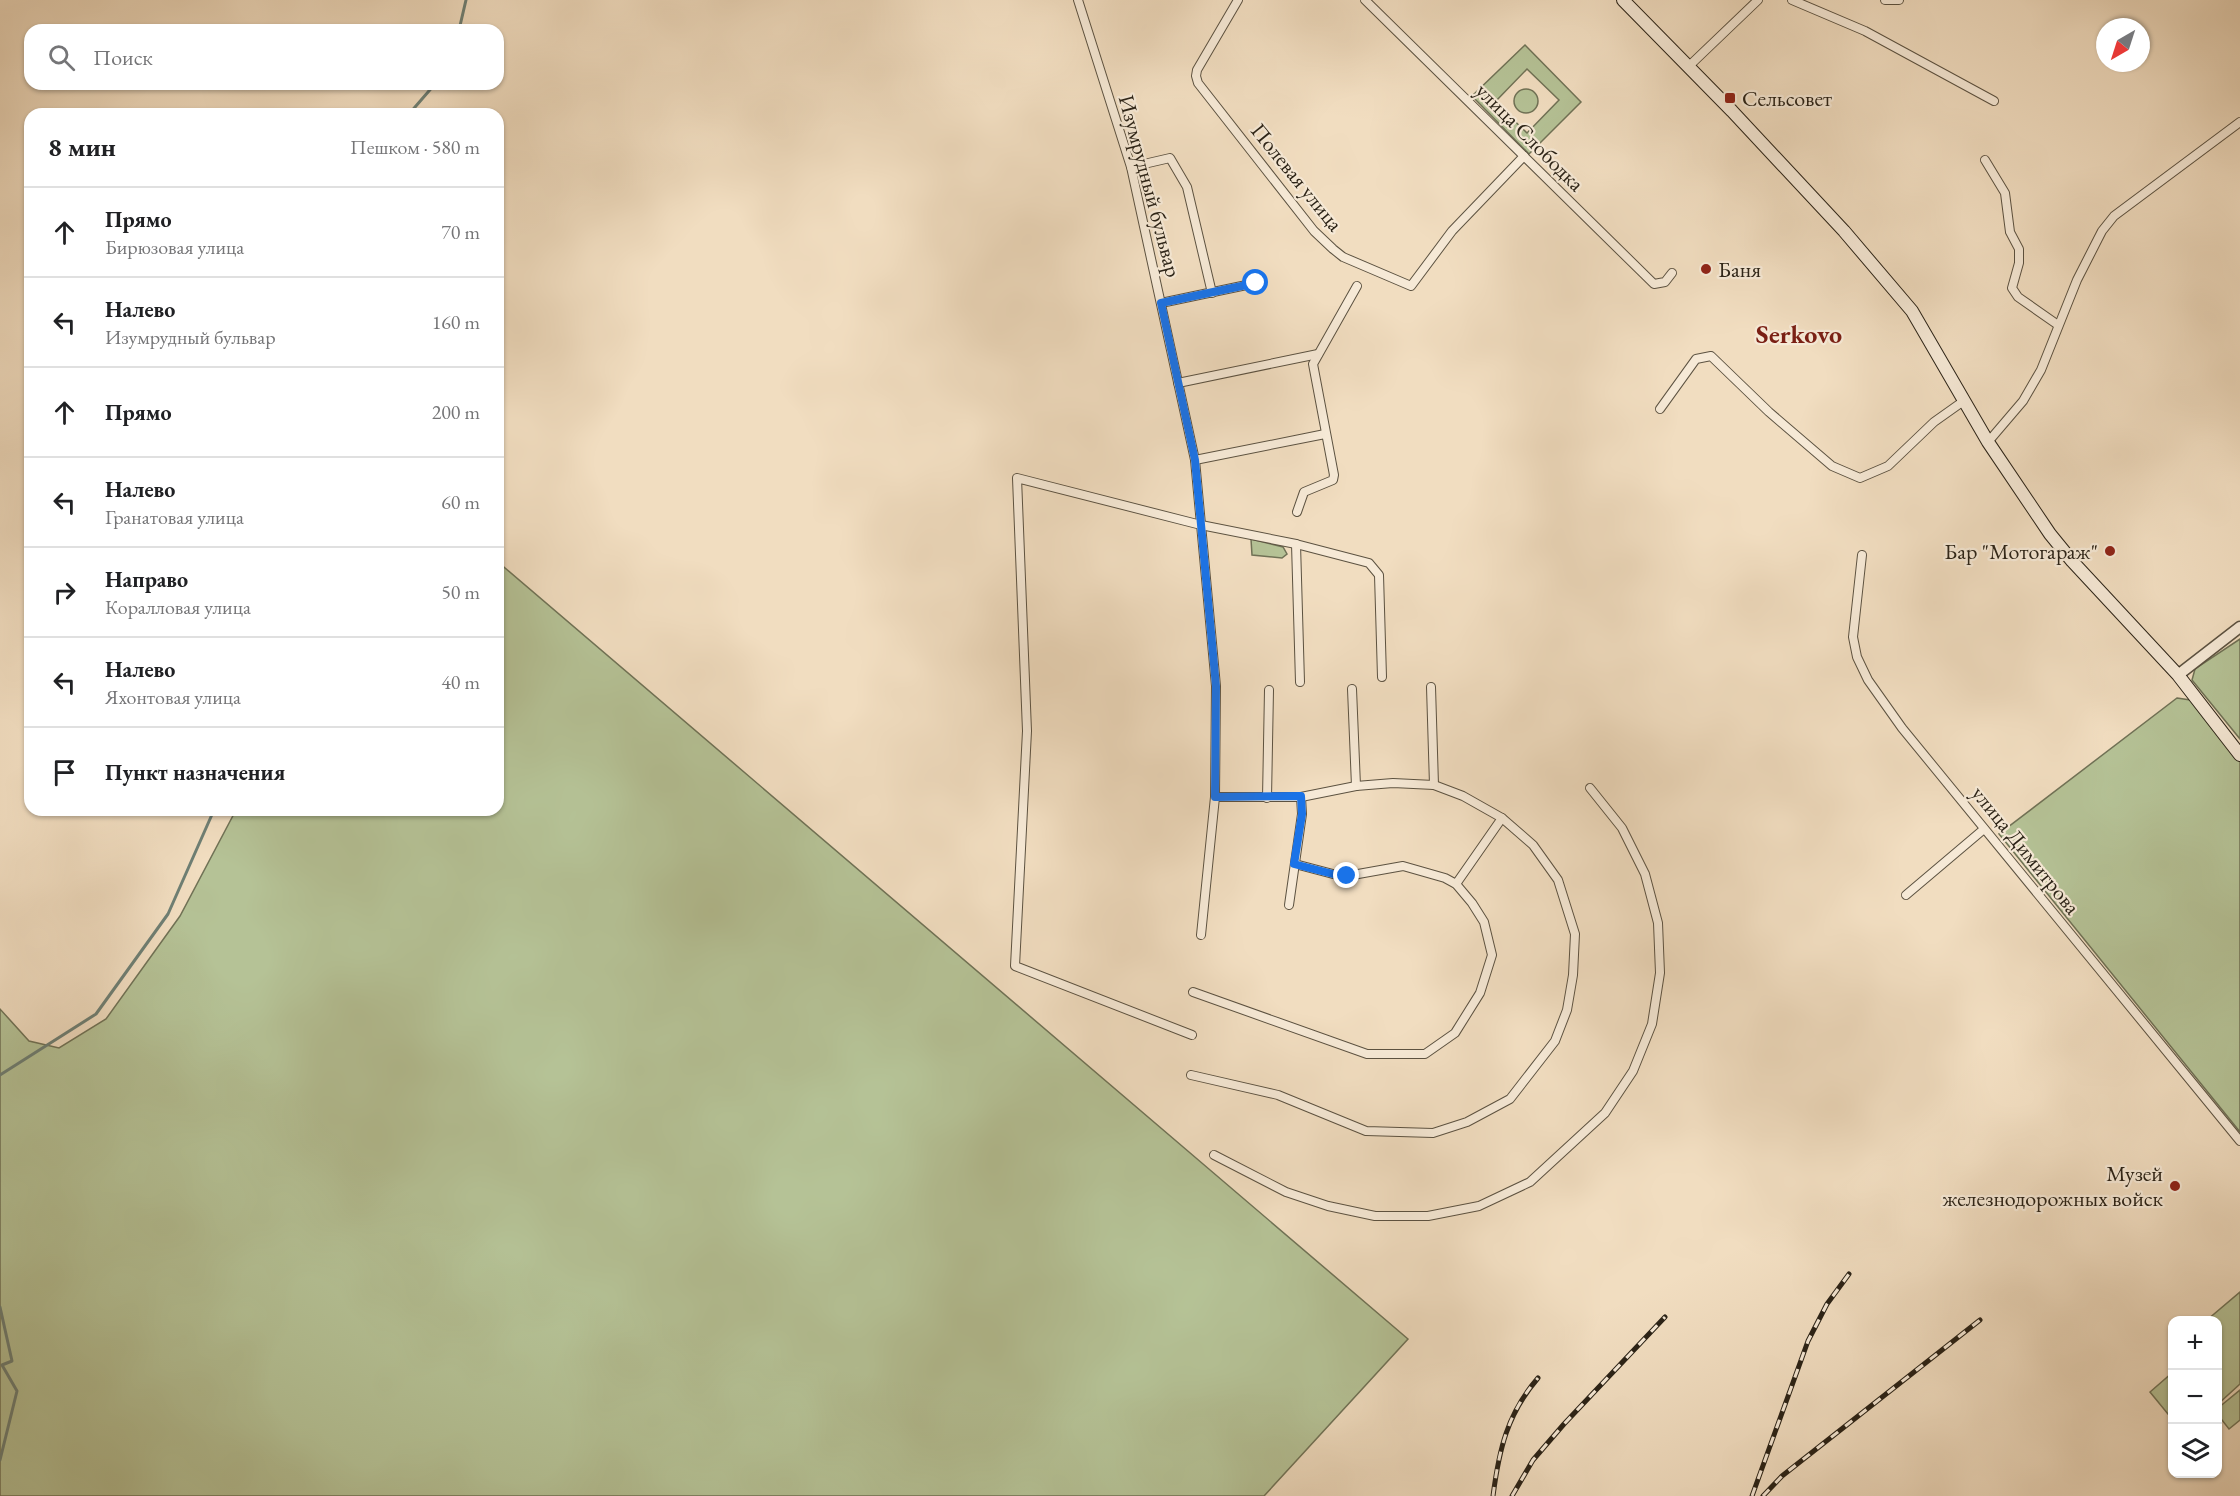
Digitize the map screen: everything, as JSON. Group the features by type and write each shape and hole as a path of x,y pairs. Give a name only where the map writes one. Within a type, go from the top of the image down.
{"main road":[{"path":"1623,0 1732,111 1844,231 1912,311 1988,442 2049,534 2178,675 2240,754"}],"street":[{"name":"Изумрудный бульвар","path":"1078,0 1131,167 1195,460 1216,686 1215,797 1201,935"},
{"name":"Полевая улица","path":"1238,0 1197,70 1198,82 1314,231 1343,257 1411,286 1452,231 1524,156"},
{"name":"улица Слободка","path":"1365,0 1654,284 1665,282 1672,273"},
{"path":"1688,67 1758,0"},
{"path":"1792,0 1865,31 1994,101"},
{"path":"1885,0 1899,0"},
{"path":"1988,442 2023,401 2041,370 2058,325 2102,231 2114,216 2240,122"},
{"path":"1131,167 1170,158 1188,187 1212,293"},
{"path":"1985,160 2005,193 2010,232 2019,249 2019,263 2012,288 2018,297 2058,325"},
{"path":"1161,303 1256,283"},
{"path":"1298,512 1306,489 1332,480 1334,475 1313,364 1357,286"},
{"path":"1178,383 1318,354"},
{"path":"1660,409 1696,359 1711,356 1769,412 1832,466 1860,478 1888,466 1934,422 1965,400"},
{"path":"1195,460 1325,434"},
{"path":"1192,1035 1015,966 1027,731 1017,478 1201,525 1296,544 1369,563 1379,575 1382,677"},
{"path":"1296,544 1300,682"},
{"name":"улица Димитрова","path":"1862,555 1852,637 1857,657 1868,680 1902,729 1949,783 1984,829 2240,1141"},
{"path":"2178,675 2240,627"},
{"path":"1431,687 1434,785"},
{"path":"1352,689 1356,786"},
{"path":"1267,798 1269,690"},
{"path":"1191,1075 1278,1095 1366,1131 1432,1133 1467,1122 1510,1099 1555,1041 1567,1010 1573,975 1575,933 1558,880 1533,845 1502,818 1463,796 1434,785 1393,783 1356,786 1301,796 1215,797"},
{"path":"1214,1155 1286,1192 1328,1206 1375,1216 1428,1216 1479,1206 1530,1182 1605,1113 1633,1071 1652,1024 1660,974 1659,943 1658,923 1645,873 1622,828 1590,788"},
{"path":"1289,905 1302,814 1301,796"},
{"path":"1456,884 1502,818"},
{"path":"1906,896 1984,829"},
{"path":"1193,992 1367,1054 1425,1054 1455,1033 1480,993 1492,955 1484,922 1456,884 1434,874 1403,866 1347,876 1294,864"}],"green space":[{"path":"1525,45 1581,102 1529,154 1472,96","holes":["1527,69 1559,100 1527,133 1495,102"]},
{"path":"1526,89 1534,93 1538,101 1534,109 1526,113 1518,109 1514,101 1518,93"},
{"path":"1251,539 1283,547 1287,554 1282,558 1252,555"},
{"path":"504,567 1408,1339 1264,1496 0,1496 0,1009 29,1041 59,1048 106,1019 180,916 233,816 504,816"},
{"path":"2240,639 2240,739 2192,680 2195,669"},
{"path":"2177,698 2197,701 2240,761 2240,1132 1999,834"},
{"path":"2240,1292 2240,1384 2222,1400 2222,1316 2212,1316"},
{"path":"2168,1376 2168,1414 2150,1392"},
{"path":"2240,1390 2240,1420 2229,1429 2222,1420 2222,1405"}],"waterway":[{"path":"460,24 466,0"},
{"path":"414,108 430,90"},
{"path":"0,1075 96,1014 168,914 211,816"},
{"path":"0,1307 12,1361 2,1365 17,1391 0,1460"}],"railway":[{"path":"1752,1496 1808,1341 1827,1304 1849,1274"},
{"path":"1512,1496 1533,1460 1665,1317"},
{"path":"1763,1496 1782,1476 1980,1320"},
{"path":"1493,1496 1506,1433 1519,1405 1538,1378"}],"place":[{"name":"Сельсовет","path":"1730,98"},
{"name":"Баня","path":"1706,269"},
{"name":"Бар \"Мотогараж\"","path":"2110,551"},
{"name":"Музей железнодорожных войск","path":"2175,1186"}],"district":[{"name":"Serkovo","path":"1799,334"}],"route":[{"path":"1256,283 1161,303 1195,460 1216,686 1215,797 1301,796 1302,814 1294,864 1347,876"}]}
